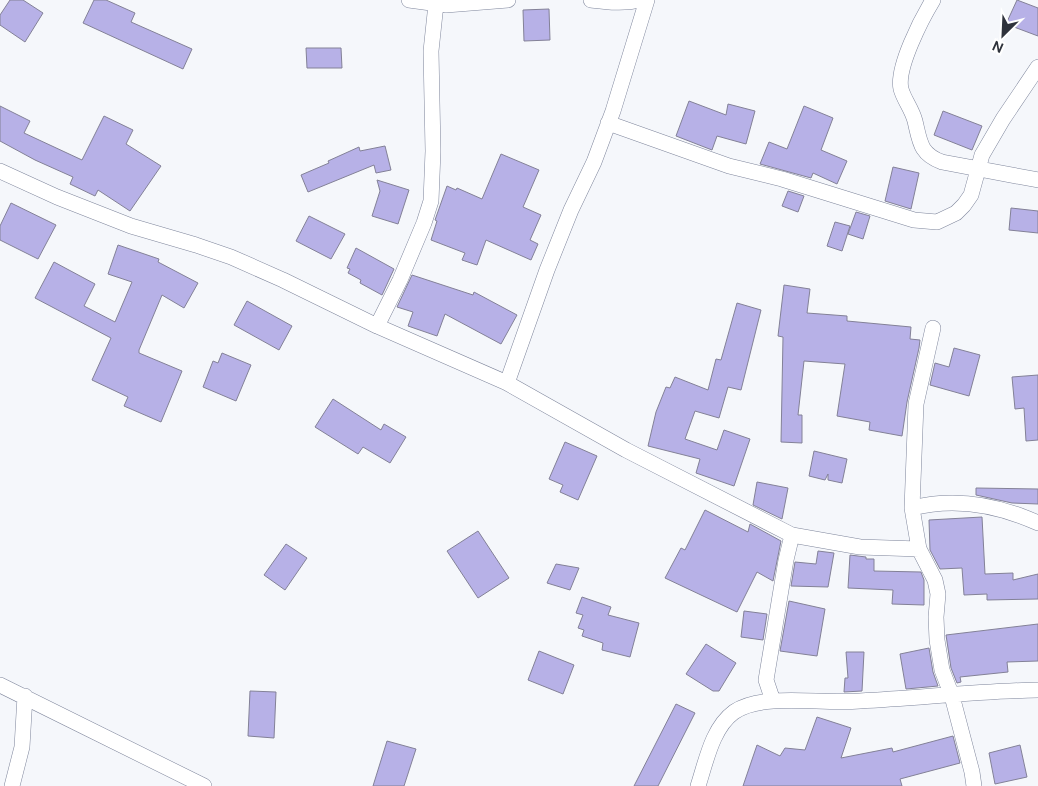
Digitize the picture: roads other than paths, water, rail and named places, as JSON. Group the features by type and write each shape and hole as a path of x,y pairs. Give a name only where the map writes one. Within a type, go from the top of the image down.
{"street":[{"path":"409,0 446,5 508,0"},
{"path":"591,0 613,3 629,3 640,0"},
{"path":"507,383 547,270 571,210 594,162 613,111 647,0"},
{"path":"933,0 902,67 900,80 901,89 913,114 923,149 929,158 942,162 1038,180"},
{"path":"377,326 400,280 424,223 431,201 433,150 431,51 436,4"},
{"path":"608,123 729,166 782,179 914,220 937,222 956,213 964,205 970,195 982,155 1003,119 1038,67"},
{"path":"0,171 57,197 131,226 196,244 283,280 377,326 507,383 626,450 792,535 860,547 919,549"},
{"path":"933,328 916,404 912,508 919,549 934,580 938,594 937,640 942,670 952,696 974,786"},
{"path":"912,508 926,505 972,503 1021,515 1038,523"},
{"path":"773,701 766,680 792,535"},
{"path":"0,685 204,786"},
{"path":"698,786 711,744 724,722 733,713 749,704 773,701 858,702 952,696 995,691 1038,690"},
{"path":"12,786 22,747 25,696"}]}
